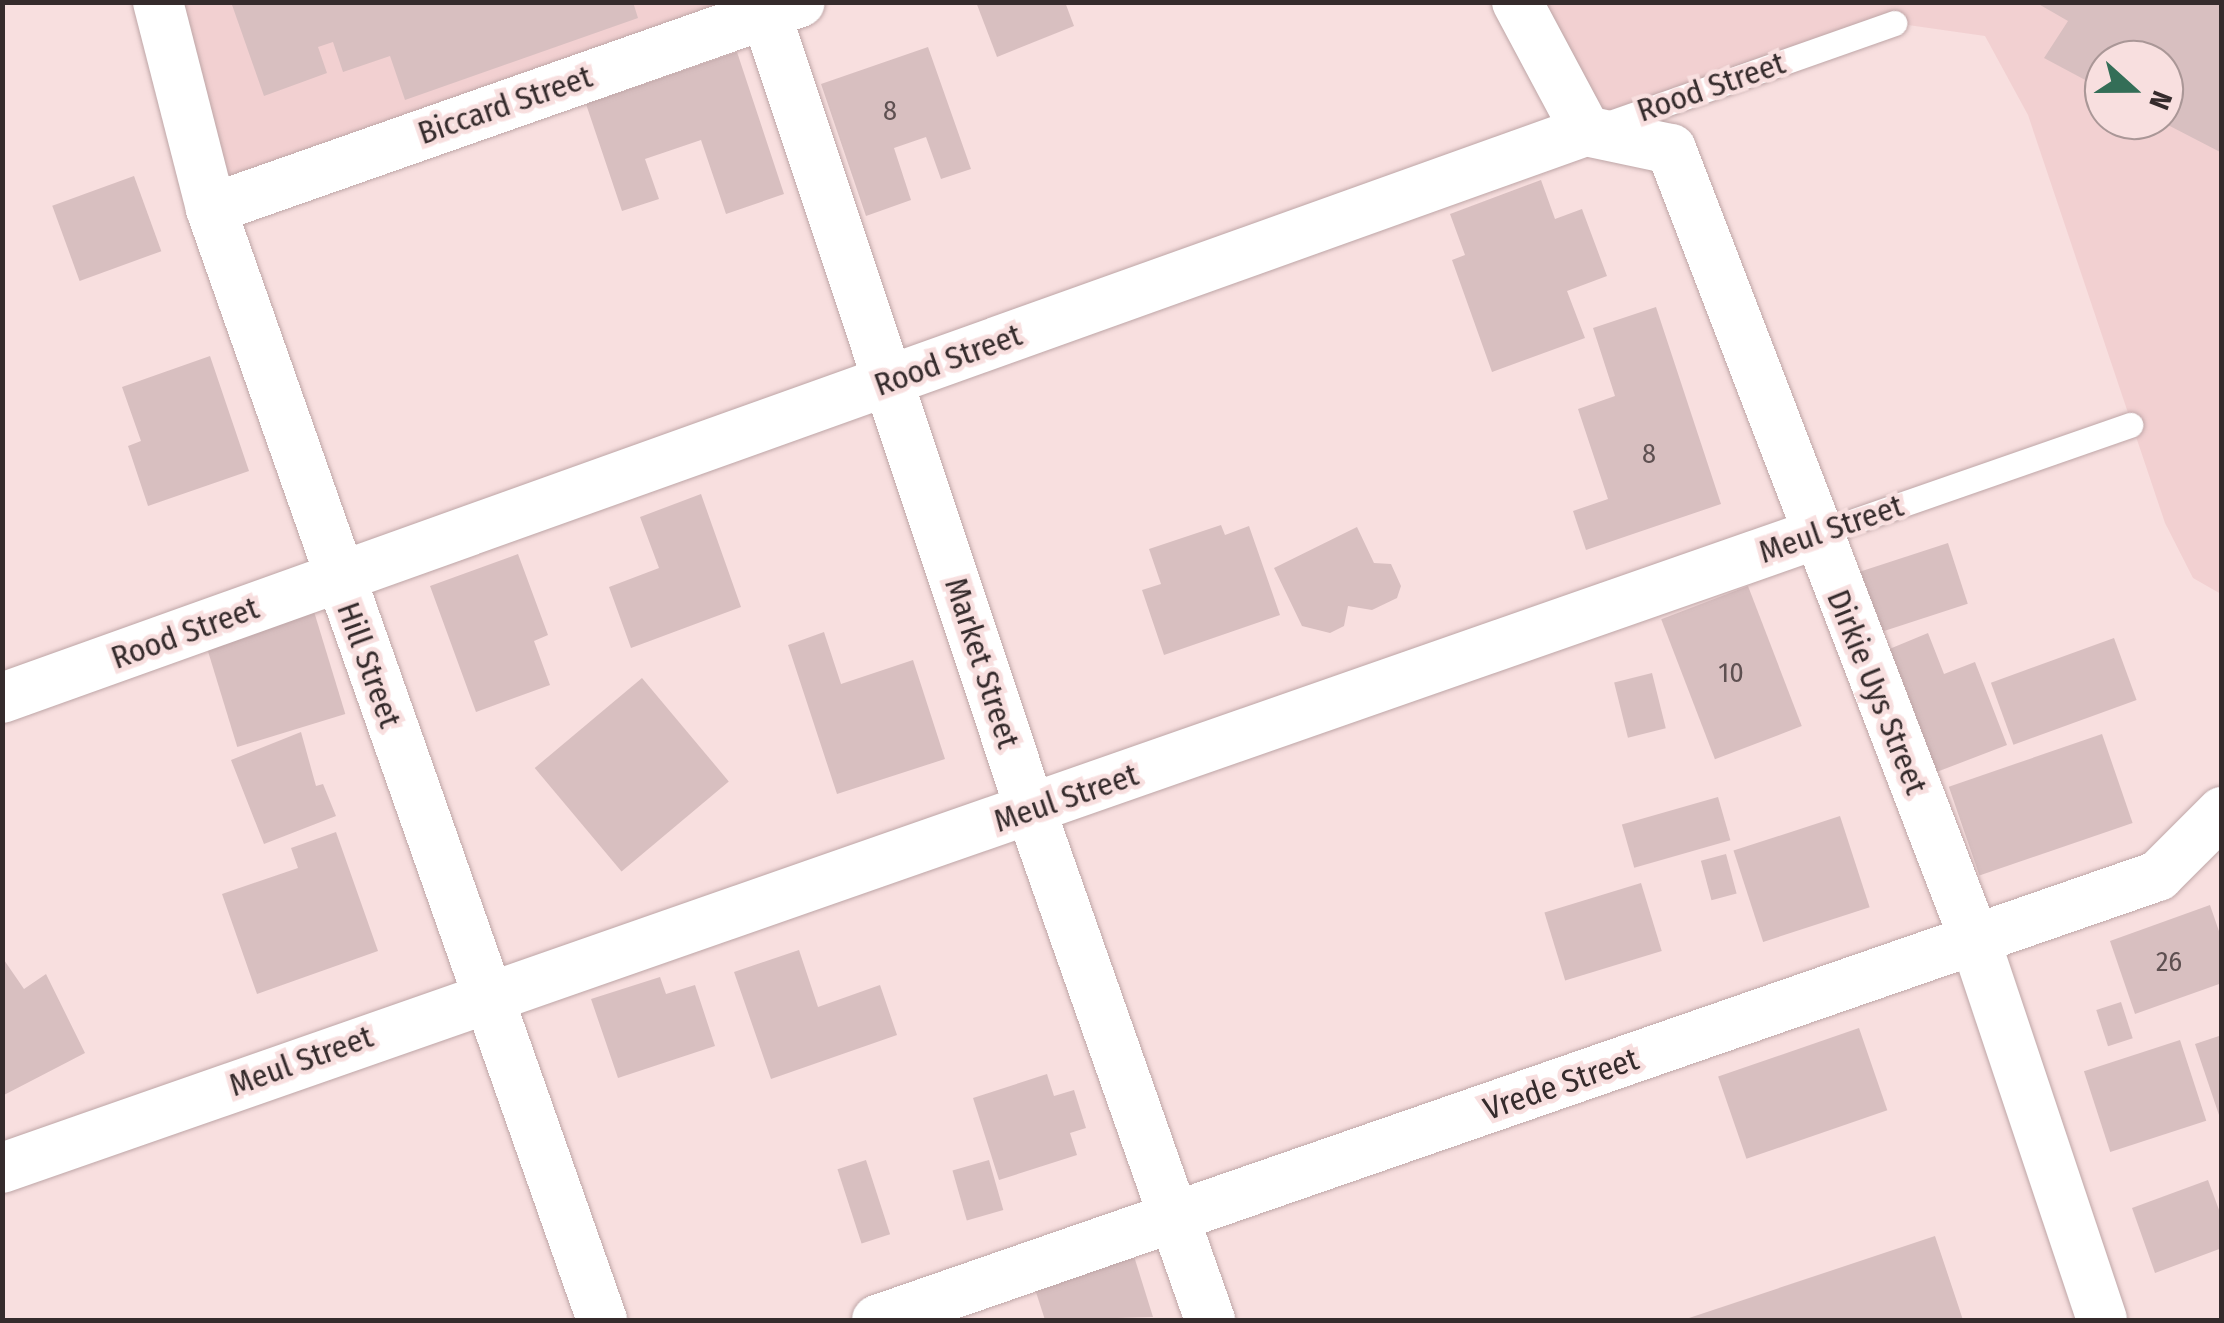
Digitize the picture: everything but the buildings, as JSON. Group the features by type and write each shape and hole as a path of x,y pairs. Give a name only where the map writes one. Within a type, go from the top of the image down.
{"street":[{"name":"Hill Street","path":"158,2 211,209 602,1320"},
{"path":"1517,2 1586,131"},
{"name":"Biccard Street","path":"211,209 776,6"},
{"name":"Market Street","path":"776,6 889,381 1031,811 1210,1320"},
{"name":"Rood Street","path":"2,698 1586,131"},
{"name":"Dirkie Uys Street","path":"1586,131 1671,149 1814,535 1976,943 2102,1320"},
{"name":"Meul Street","path":"2,1168 487,994 1031,811 1814,535"},
{"name":"Vrede Street","path":"877,1320 1174,1214 1976,943 2158,876 2222,812"}],"lane":[{"name":"Rood Street","path":"1586,131 1894,23"},
{"name":"Meul Street","path":"1814,535 2130,425"}],"shaded area":[{"path":"158,3 800,3 211,209"},
{"path":"1517,3 2221,3 2221,594 2193,578 2165,523 2028,115 1985,36 1894,23 1586,131"}]}
